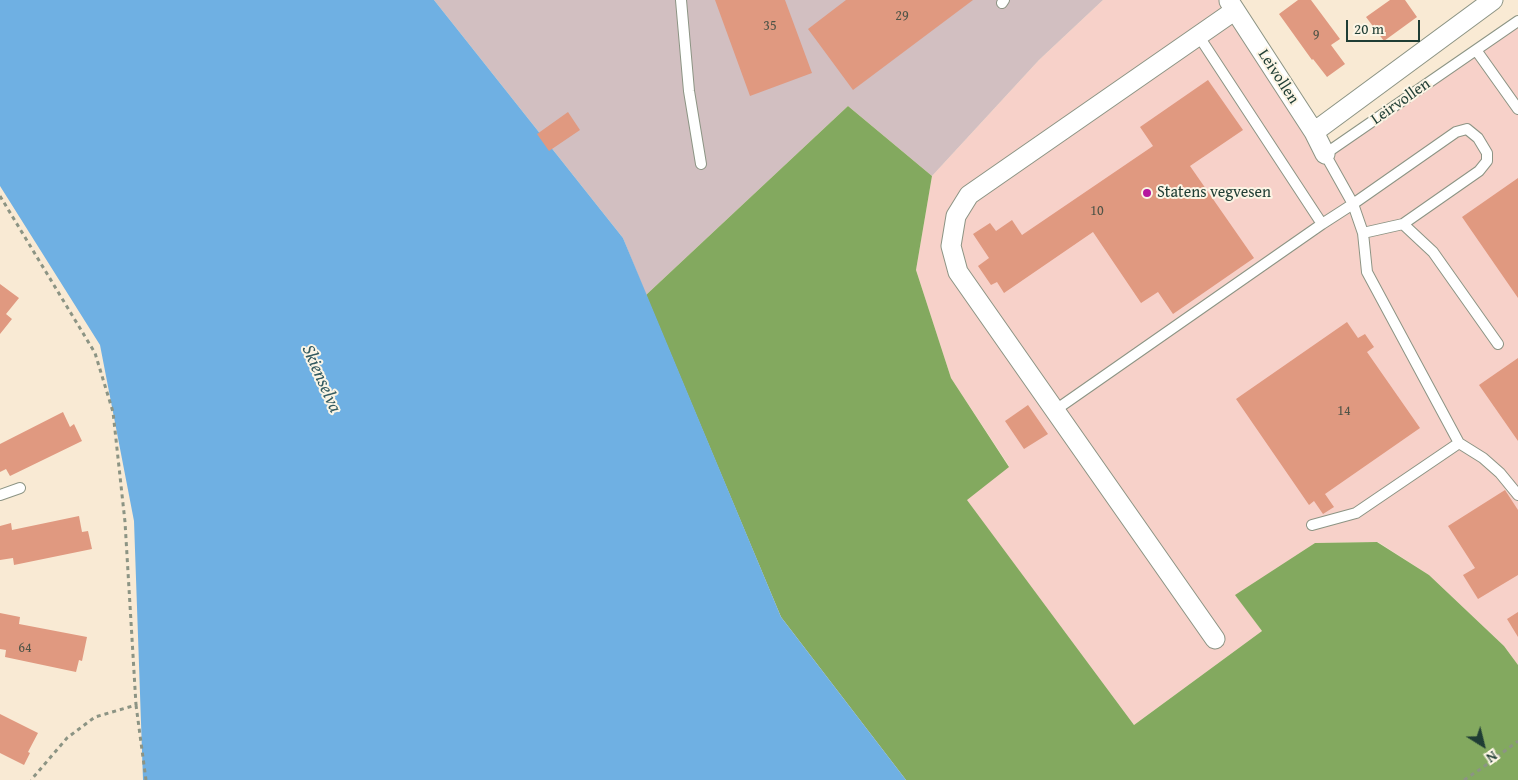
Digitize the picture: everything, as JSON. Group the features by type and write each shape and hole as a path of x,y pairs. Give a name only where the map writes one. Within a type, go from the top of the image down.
{"street":[{"path":"1314,132 1493,0"},
{"path":"1215,639 958,272 951,246 956,216 969,195 1198,36 1231,5"},
{"name":"Leivollen","path":"1231,5 1314,132 1326,154"}],"lane":[{"path":"681,0 689,91 701,164"},
{"name":"Leirvollen","path":"1326,154 1518,21"},
{"path":"1198,36 1322,224"},
{"path":"1476,50 1518,109"},
{"path":"1054,411 1456,132 1467,129 1478,138 1487,153 1487,161 1479,171 1403,224 1363,233"},
{"path":"1326,154 1353,204 1363,233 1367,272 1459,443 1483,458 1508,481 1518,495"},
{"path":"1403,224 1432,252 1498,344"},
{"path":"1312,525 1356,513 1459,443"},
{"path":"0,495 20,488"}],"path":[{"path":"0,196 96,353 113,412 126,522 136,705 146,780"},
{"path":"31,780 67,738 95,717 136,705"},
{"path":"1464,780 1518,741"}],"shaded area":[{"path":"434,0 1103,0 1039,60 932,176 848,106 646,295 623,238"},
{"path":"1103,0 1228,0 1326,154 1518,21 1518,665 1504,646 1429,575 1378,542 1315,543 1236,595 1262,631 1134,725 966,499 1009,466 951,378 916,270 932,176 1039,60"}],"green space":[{"path":"848,106 932,176 916,270 951,378 1009,467 967,500 1134,725 1262,631 1235,595 1315,543 1377,542 1429,575 1504,646 1518,665 1518,780 906,780 781,617 646,295"}],"water":[{"name":"Skienselva","path":"0,0 434,0 623,238 781,617 906,780 143,780 134,521 100,345 0,186"}],"building":[{"path":"715,0 785,0 812,73 750,96"},
{"path":"846,0 973,0 853,90 808,29"},
{"path":"1298,0 1311,0 1340,39 1331,45 1345,64 1327,77 1312,60 1279,14"},
{"path":"1390,0 1405,0 1417,17 1384,41 1366,17"},
{"name":"Statens vegvesen","path":"1208,80 1243,130 1190,166 1254,258 1173,314 1158,292 1141,303 1093,232 1004,293 997,282 991,285 978,266 989,258 973,234 990,223 996,231 1012,220 1022,235 1153,146 1140,127"},
{"path":"568,112 580,130 549,151 537,134"},
{"path":"1518,178 1518,298 1462,217"},
{"path":"0,284 19,298 6,314 12,319 0,334"},
{"path":"1347,322 1358,338 1365,334 1374,347 1367,352 1420,428 1325,494 1334,507 1323,514 1314,501 1309,505 1236,399"},
{"path":"1518,358 1518,441 1479,385"},
{"path":"1028,405 1048,434 1024,449 1005,421"},
{"path":"63,412 70,427 74,424 82,441 10,476 6,469 0,472 0,444"},
{"path":"1505,490 1518,510 1518,575 1478,599 1463,575 1475,568 1448,526"},
{"path":"79,516 82,532 88,531 92,549 14,565 13,558 0,560 0,526 11,523 12,530"},
{"path":"1518,612 1518,637 1507,619"},
{"path":"0,613 20,617 19,624 87,637 82,661 79,660 76,672 5,657 6,650 0,649"},
{"path":"0,714 38,733 28,752 30,753 24,765 0,753"}],"place":[{"name":"Statens vegvesen","path":"1147,193"}]}
